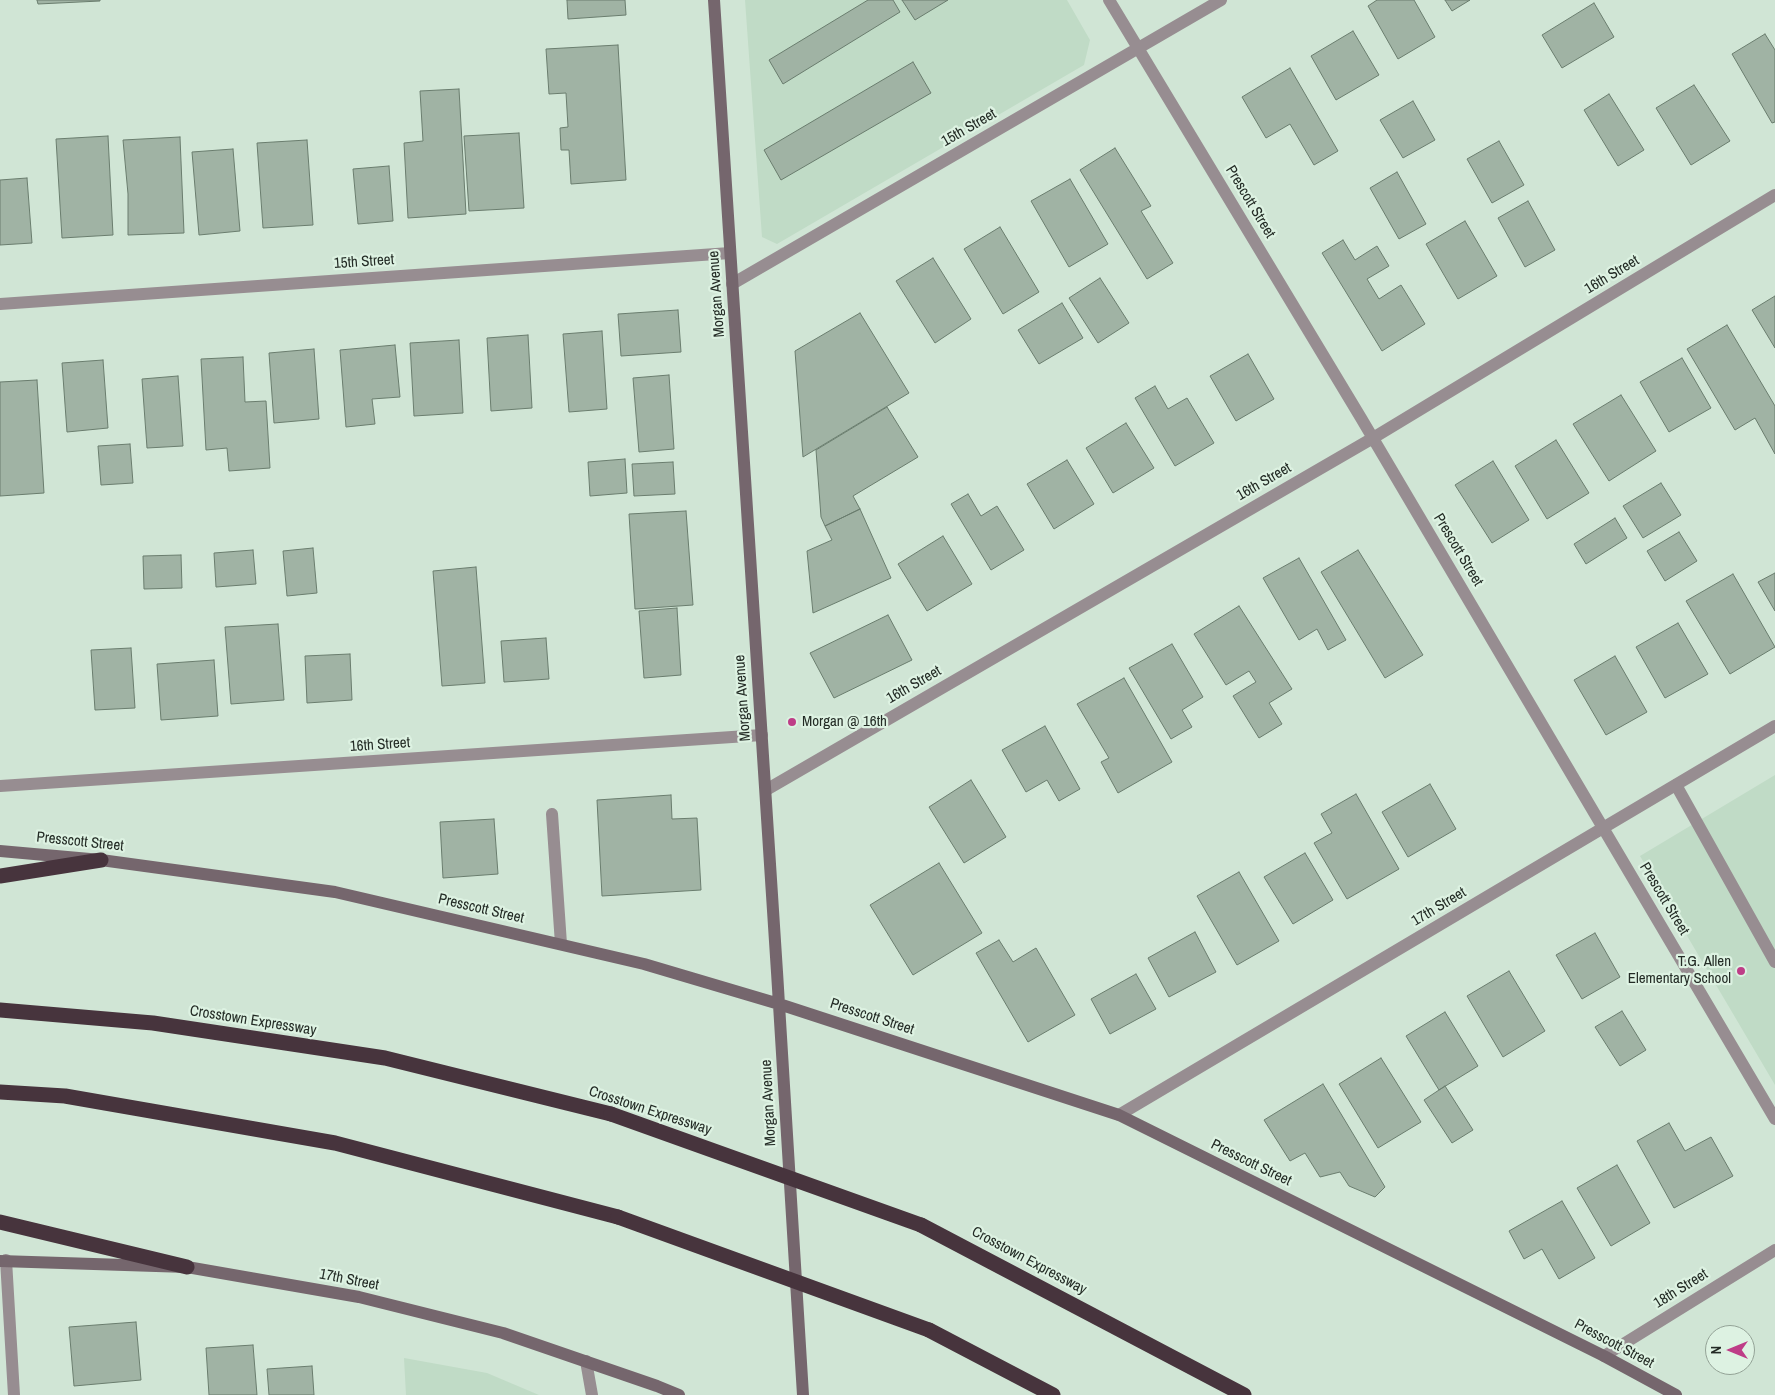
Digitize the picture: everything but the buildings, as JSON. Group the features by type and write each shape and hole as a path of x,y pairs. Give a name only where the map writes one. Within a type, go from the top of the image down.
{"highway":[{"path":"0,876 101,860"},
{"name":"Crosstown Expressway","path":"0,1010 154,1023 385,1058 611,1114 921,1225 1244,1395"},
{"path":"0,1092 65,1096 335,1143 618,1217 929,1330 1053,1395"},
{"path":"0,1222 187,1267"}],"main road":[{"name":"Morgan Avenue","path":"714,0 766,790 803,1395"},
{"name":"Presscott Street","path":"0,851 101,860 335,892 644,964 779,1004 1119,1115 1604,1356 1676,1395"},
{"name":"17th Street","path":"3,1261 187,1267 359,1297 503,1333 679,1395"}],"street":[{"name":"Prescott Street","path":"1109,0 1373,438 1775,1119"},
{"name":"15th Street","path":"732,284 1221,0"},
{"name":"16th Street","path":"766,790 1373,438 1775,195"},
{"name":"15th Street","path":"0,304 730,253"},
{"name":"17th Street","path":"1119,1115 1775,726"},
{"name":"16th Street","path":"0,786 762,735"},
{"path":"1676,785 1775,962"},
{"path":"552,814 561,944"},
{"name":"18th Street","path":"1604,1356 1775,1250"},
{"path":"3,1261 14,1395"},
{"path":"586,1361 592,1395"}],"shaded area":[{"path":"745,0 1067,0 1090,40 1084,65 777,244 762,237"},
{"name":"T.G. Allen Elementary School","path":"1775,775 1775,1085 1640,856"},
{"path":"404,1358 487,1373 539,1395 406,1395"}],"place":[{"name":"Morgan @ 16th","path":"792,722"},
{"name":"T.G. Allen Elementary School","path":"1741,971"}]}
